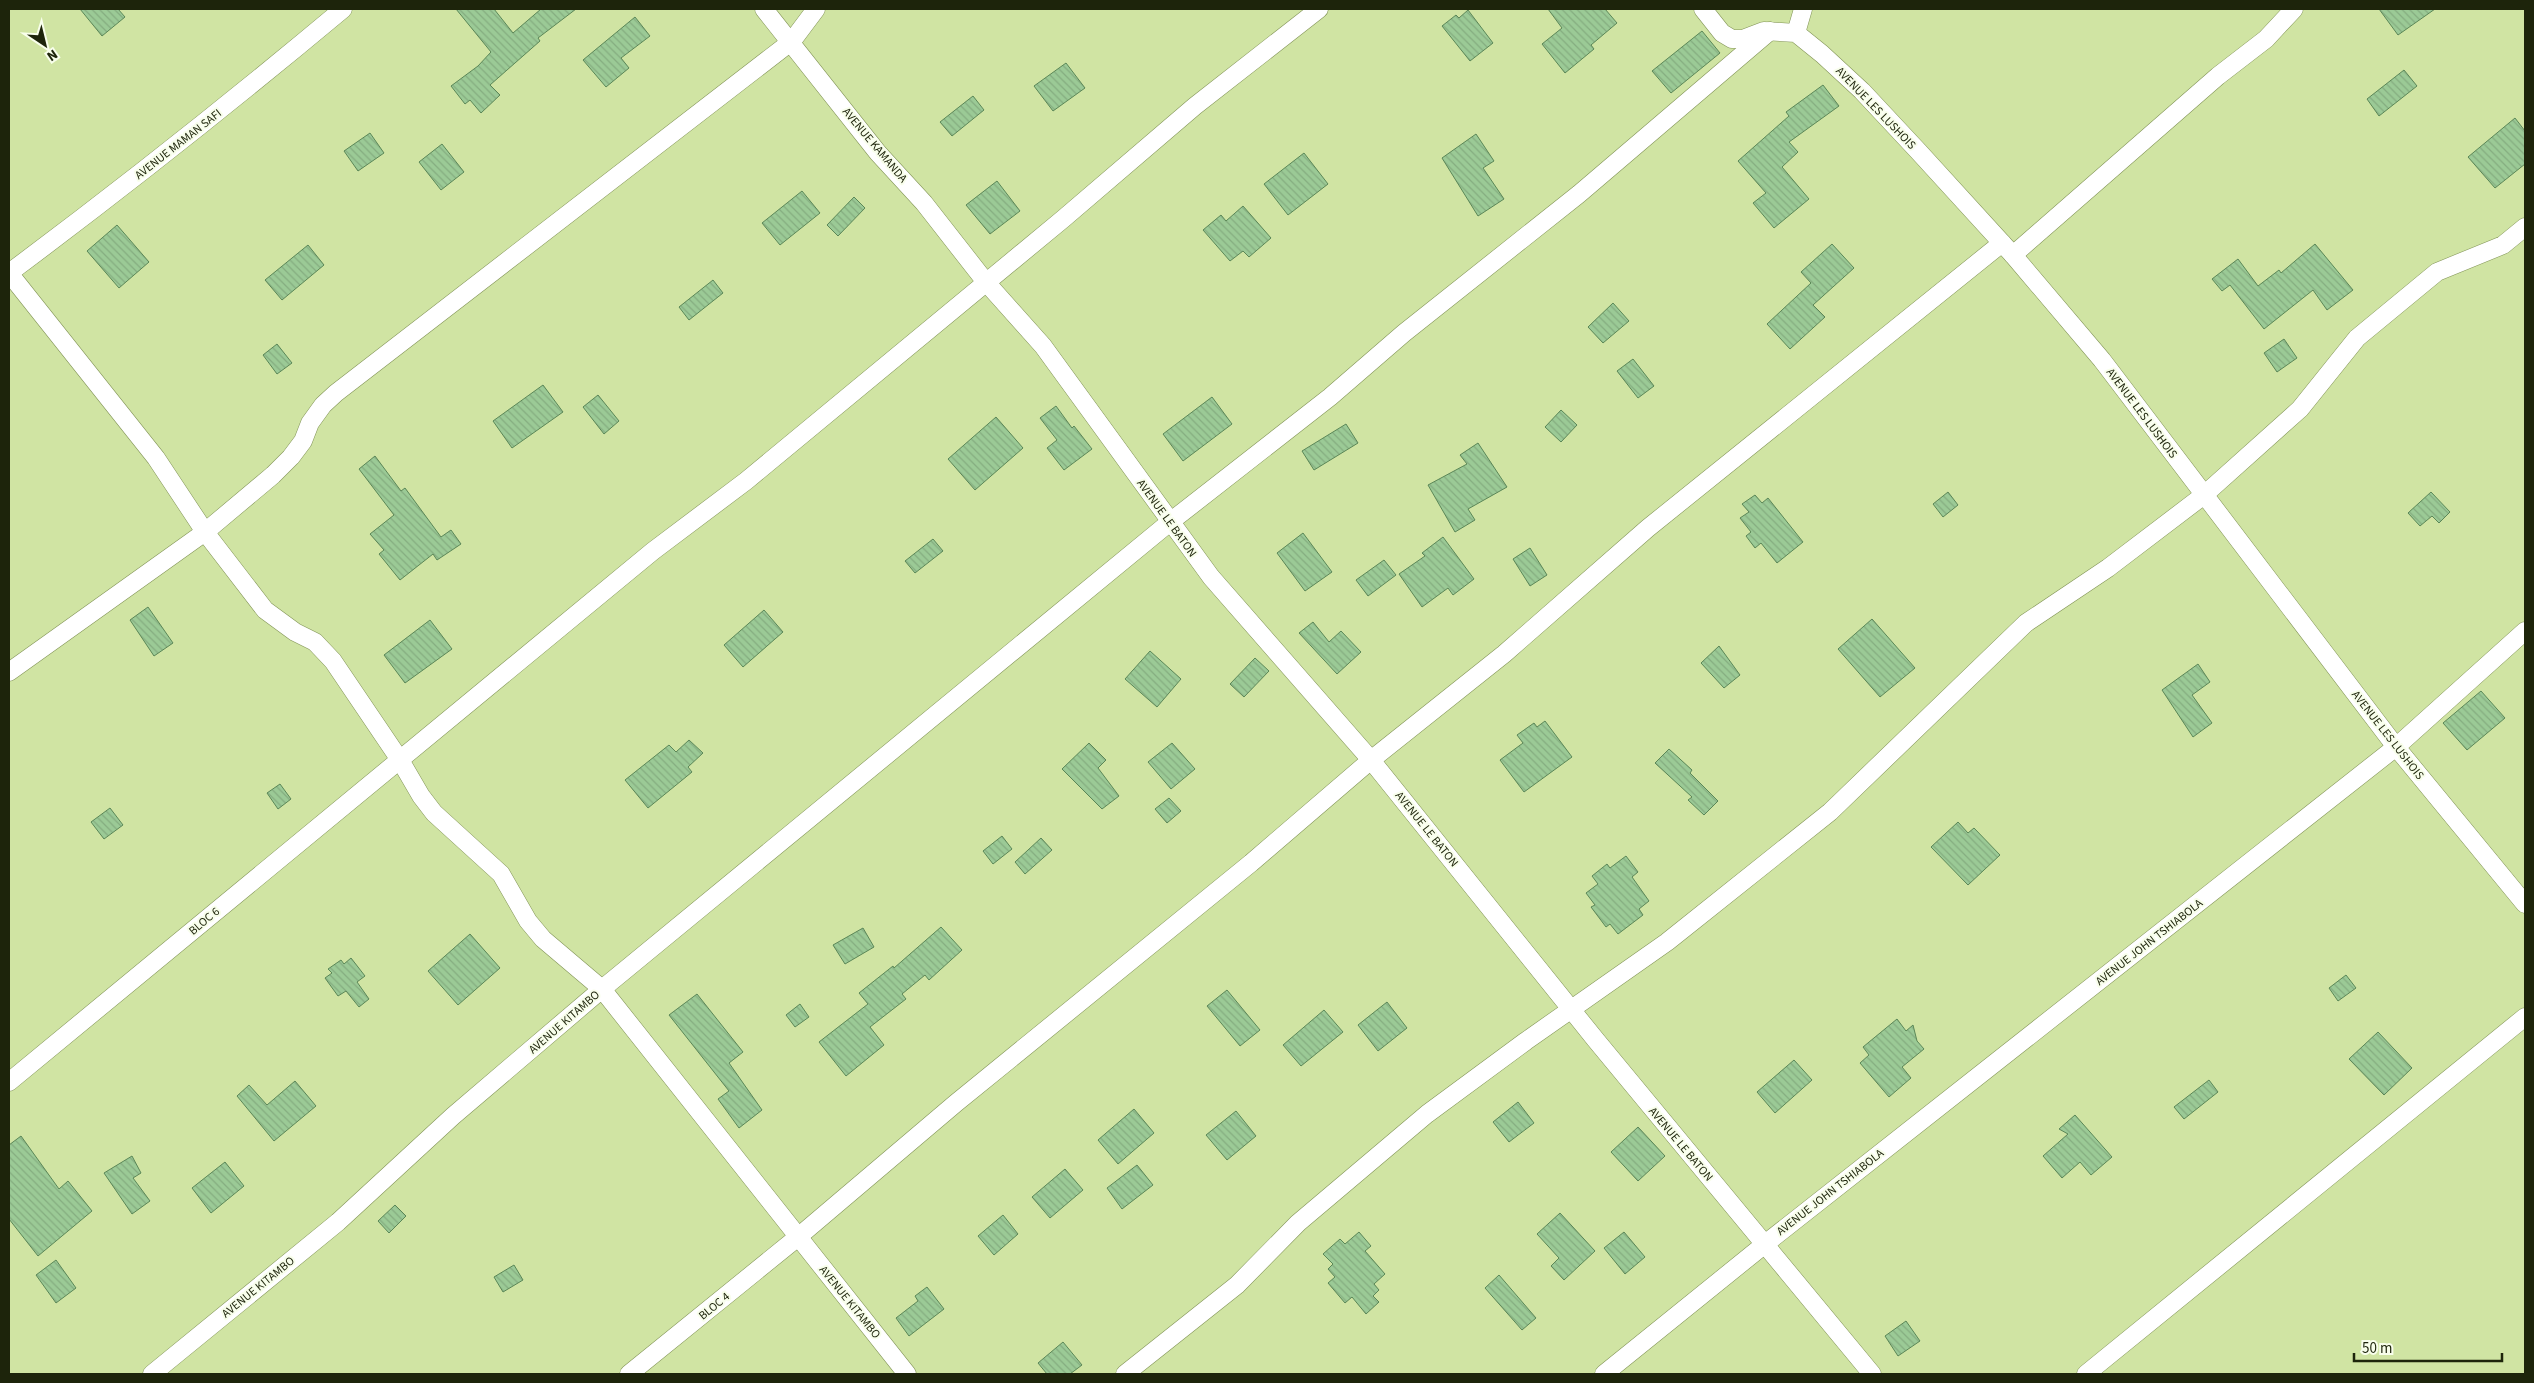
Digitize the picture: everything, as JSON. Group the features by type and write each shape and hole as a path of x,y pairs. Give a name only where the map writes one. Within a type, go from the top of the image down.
{"street":[{"name":"AVENUE MAMAN SAFI","path":"9,273 115,194 343,9"},
{"name":"AVENUE KAMANDA","path":"764,9 878,153 924,203 985,281"},
{"path":"9,672 205,532 291,457 323,405 343,386 644,158 792,42 816,9"},
{"name":"BLOC 6","path":"9,1082 653,551 746,481 985,281 1063,219 1195,106 1319,9"},
{"path":"1703,9 1722,34 1732,39 1743,39 1770,31 1796,33 1803,9"},
{"name":"BLOC 4","path":"630,1374 798,1237 956,1103 1251,863 1371,760 1504,654 1648,528 2008,249 2266,39 2294,9"},
{"path":"9,273 156,458 205,532 265,610 295,632 315,642 333,661 400,760 420,796 434,813 501,874 528,921 543,939 602,989 1170,522 1330,398 1404,333 1579,194 1770,31"},
{"name":"AVENUE LES LUSHOIS","path":"1796,33 1862,91 2008,249 2102,360 2396,747 2525,904"},
{"path":"1125,1374 1237,1285 1298,1223 1427,1114 1526,1041 1572,1011 1667,942 1830,812 2026,623 2108,568 2204,496 2300,409 2357,338 2437,272 2504,245 2525,227"},
{"name":"AVENUE LE BATON","path":"985,281 1043,346 1211,577 1371,760 1572,1011 1872,1374"},
{"name":"AVENUE JOHN TSHIABOLA","path":"1604,1374 1764,1244 2396,747 2525,631"},
{"name":"AVENUE KITAMBO","path":"152,1374 338,1222 452,1116 602,989 907,1374"},
{"path":"2086,1374 2525,1017"}],"building":[{"path":"80,9 118,9 125,17 102,36"},
{"path":"456,9 494,9 513,33 541,9 576,9 538,38 540,41 490,85 500,95 481,113 470,100 465,104 451,86 478,66 491,52"},
{"path":"1548,9 1605,9 1617,23 1591,45 1594,49 1565,73 1542,44 1562,28"},
{"path":"2379,9 2435,9 2398,35"},
{"path":"1468,10 1493,43 1470,61 1442,26 1456,15 1459,18"},
{"path":"635,17 650,36 621,58 629,68 606,87 583,60"},
{"path":"1702,31 1720,53 1671,93 1652,71"},
{"path":"1066,63 1085,88 1053,111 1034,86"},
{"path":"2404,70 2417,86 2379,116 2367,99"},
{"path":"1823,85 1839,106 1789,142 1798,152 1782,167 1809,199 1774,228 1753,203 1766,193 1738,161 1789,116 1786,112"},
{"path":"973,96 984,110 952,136 940,122"},
{"path":"2515,118 2525,131 2525,164 2495,188 2468,157"},
{"path":"370,133 384,153 358,171 344,151"},
{"path":"1476,134 1494,161 1483,168 1504,199 1478,216 1442,158"},
{"path":"442,144 464,172 441,190 419,162"},
{"path":"1304,153 1328,184 1288,215 1264,184"},
{"path":"997,181 1020,211 990,234 966,205"},
{"path":"802,191 820,213 780,245 762,223"},
{"path":"854,197 865,208 838,236 827,225"},
{"path":"1243,206 1271,238 1249,257 1243,251 1230,261 1203,230 1221,215 1226,221"},
{"path":"117,225 149,262 119,288 87,251"},
{"path":"1832,244 1854,268 1813,305 1825,317 1790,349 1767,324 1811,283 1801,272"},
{"path":"2315,244 2353,290 2327,310 2313,290 2264,329 2230,285 2222,291 2212,279 2238,259 2258,286 2279,270 2281,273"},
{"path":"308,245 324,265 282,300 265,280"},
{"path":"713,280 723,293 689,320 679,307"},
{"path":"1613,303 1629,321 1603,343 1588,327"},
{"path":"2284,339 2297,358 2277,372 2264,353"},
{"path":"277,344 292,363 277,374 263,355"},
{"path":"1633,359 1654,386 1638,398 1617,371"},
{"path":"543,385 563,412 512,448 493,421"},
{"path":"598,395 619,421 604,434 583,407"},
{"path":"1212,397 1232,424 1183,461 1163,434"},
{"path":"1056,406 1072,428 1074,426 1092,449 1064,470 1047,448 1057,440 1040,418"},
{"path":"1561,410 1577,425 1561,442 1545,427"},
{"path":"996,417 1023,448 975,490 948,459"},
{"path":"1346,424 1358,443 1314,470 1302,451"},
{"path":"1478,443 1507,487 1468,509 1475,520 1455,532 1428,485 1467,464 1460,455"},
{"path":"375,456 401,491 405,488 441,537 451,530 461,544 437,560 433,554 400,580 379,554 384,550 370,534 394,515 359,469"},
{"path":"1948,492 1958,505 1943,517 1933,504"},
{"path":"2431,492 2450,512 2439,523 2432,516 2420,526 2408,513"},
{"path":"1755,495 1762,503 1768,498 1803,542 1777,563 1761,543 1755,548 1746,536 1751,532 1740,518 1749,512 1742,504"},
{"path":"1303,533 1332,572 1305,591 1277,553"},
{"path":"1443,537 1474,579 1453,595 1448,588 1422,607 1399,574 1425,556 1422,553"},
{"path":"933,539 943,551 915,573 905,561"},
{"path":"1530,548 1547,575 1530,586 1513,559"},
{"path":"1384,560 1396,575 1368,596 1356,580"},
{"path":"148,607 173,643 154,656 130,620"},
{"path":"764,610 783,632 743,667 724,645"},
{"path":"1872,619 1915,668 1880,697 1838,649"},
{"path":"430,620 452,649 405,683 384,655"},
{"path":"1313,622 1329,642 1341,631 1361,652 1337,674 1299,633"},
{"path":"1719,646 1740,675 1724,688 1701,663"},
{"path":"1150,651 1181,679 1157,707 1125,679"},
{"path":"1255,658 1269,671 1244,697 1230,684"},
{"path":"2198,664 2210,682 2192,695 2212,723 2193,737 2162,690"},
{"path":"2481,691 2505,718 2467,750 2443,723"},
{"path":"1545,721 1572,757 1524,792 1500,760 1523,743 1517,735 1534,723 1537,727"},
{"path":"689,740 703,753 688,767 692,772 648,808 625,780 669,745 676,752"},
{"path":"1089,743 1106,760 1098,768 1119,796 1102,809 1062,769"},
{"path":"1172,743 1195,769 1171,789 1148,762"},
{"path":"1669,749 1692,770 1690,773 1718,801 1704,815 1688,800 1692,797 1655,763"},
{"path":"280,784 291,799 278,809 267,793"},
{"path":"1169,798 1181,811 1167,823 1155,809"},
{"path":"110,808 123,825 104,839 91,822"},
{"path":"1958,822 1968,833 1974,828 2000,855 1968,885 1931,847"},
{"path":"1002,836 1012,849 993,864 983,851"},
{"path":"1041,838 1052,850 1025,874 1015,862"},
{"path":"1626,856 1638,872 1632,877 1649,901 1639,909 1643,915 1618,934 1610,924 1606,927 1591,907 1595,905 1586,893 1598,884 1592,876 1607,864 1610,868"},
{"path":"941,927 962,950 929,980 925,975 902,994 906,999 870,1027 884,1045 846,1076 819,1042 868,1004 859,993 893,966 894,968"},
{"path":"863,928 874,947 845,964 833,945"},
{"path":"470,934 500,968 458,1005 428,971"},
{"path":"351,958 365,976 357,982 369,999 359,1007 346,991 338,996 325,978 332,973 328,969 341,960 344,964"},
{"path":"2346,975 2356,988 2338,1001 2329,988"},
{"path":"1227,990 1260,1030 1240,1046 1207,1006"},
{"path":"697,994 743,1052 729,1063 762,1110 739,1128 718,1099 729,1091 669,1015"},
{"path":"1387,1002 1407,1028 1378,1051 1358,1025"},
{"path":"800,1004 809,1017 795,1027 786,1015"},
{"path":"1324,1010 1343,1032 1301,1066 1283,1045"},
{"path":"1897,1019 1906,1031 1913,1025 1917,1041 1924,1049 1902,1067 1911,1078 1889,1097 1860,1063 1869,1055 1863,1047"},
{"path":"2378,1032 2412,1068 2384,1095 2349,1059"},
{"path":"1794,1060 1812,1080 1775,1113 1757,1092"},
{"path":"2209,1080 2218,1092 2184,1119 2174,1107"},
{"path":"295,1081 316,1106 274,1141 237,1096 249,1085 267,1105"},
{"path":"1518,1102 1534,1123 1509,1142 1493,1122"},
{"path":"1134,1109 1154,1133 1118,1164 1098,1140"},
{"path":"1236,1111 1256,1136 1227,1160 1206,1135"},
{"path":"2075,1115 2112,1157 2091,1175 2080,1162 2062,1178 2043,1156 2068,1134 2059,1129"},
{"path":"1638,1127 1665,1156 1638,1181 1611,1152"},
{"path":"21,1136 59,1189 68,1181 92,1211 38,1256 9,1219 9,1145"},
{"path":"132,1156 141,1173 133,1178 150,1201 132,1214 104,1173"},
{"path":"225,1162 244,1186 211,1213 192,1188"},
{"path":"1137,1165 1153,1185 1122,1209 1107,1188"},
{"path":"1065,1169 1083,1190 1050,1218 1032,1197"},
{"path":"395,1205 406,1216 389,1233 378,1221"},
{"path":"1560,1213 1595,1251 1564,1280 1551,1266 1559,1258 1537,1234"},
{"path":"1003,1215 1018,1234 994,1255 978,1236"},
{"path":"1359,1232 1371,1246 1365,1251 1385,1274 1374,1284 1379,1290 1373,1296 1379,1302 1366,1314 1352,1297 1345,1303 1328,1283 1335,1277 1328,1269 1333,1264 1323,1254 1340,1239 1345,1244"},
{"path":"1624,1232 1645,1257 1625,1274 1604,1248"},
{"path":"56,1260 76,1288 56,1303 36,1275"},
{"path":"514,1265 523,1280 503,1292 494,1277"},
{"path":"1499,1275 1536,1318 1522,1330 1485,1288"},
{"path":"927,1287 944,1309 909,1336 896,1318 918,1301 915,1296"},
{"path":"1906,1321 1920,1341 1898,1356 1885,1336"},
{"path":"1063,1342 1082,1365 1070,1374 1047,1374 1038,1363"}]}
